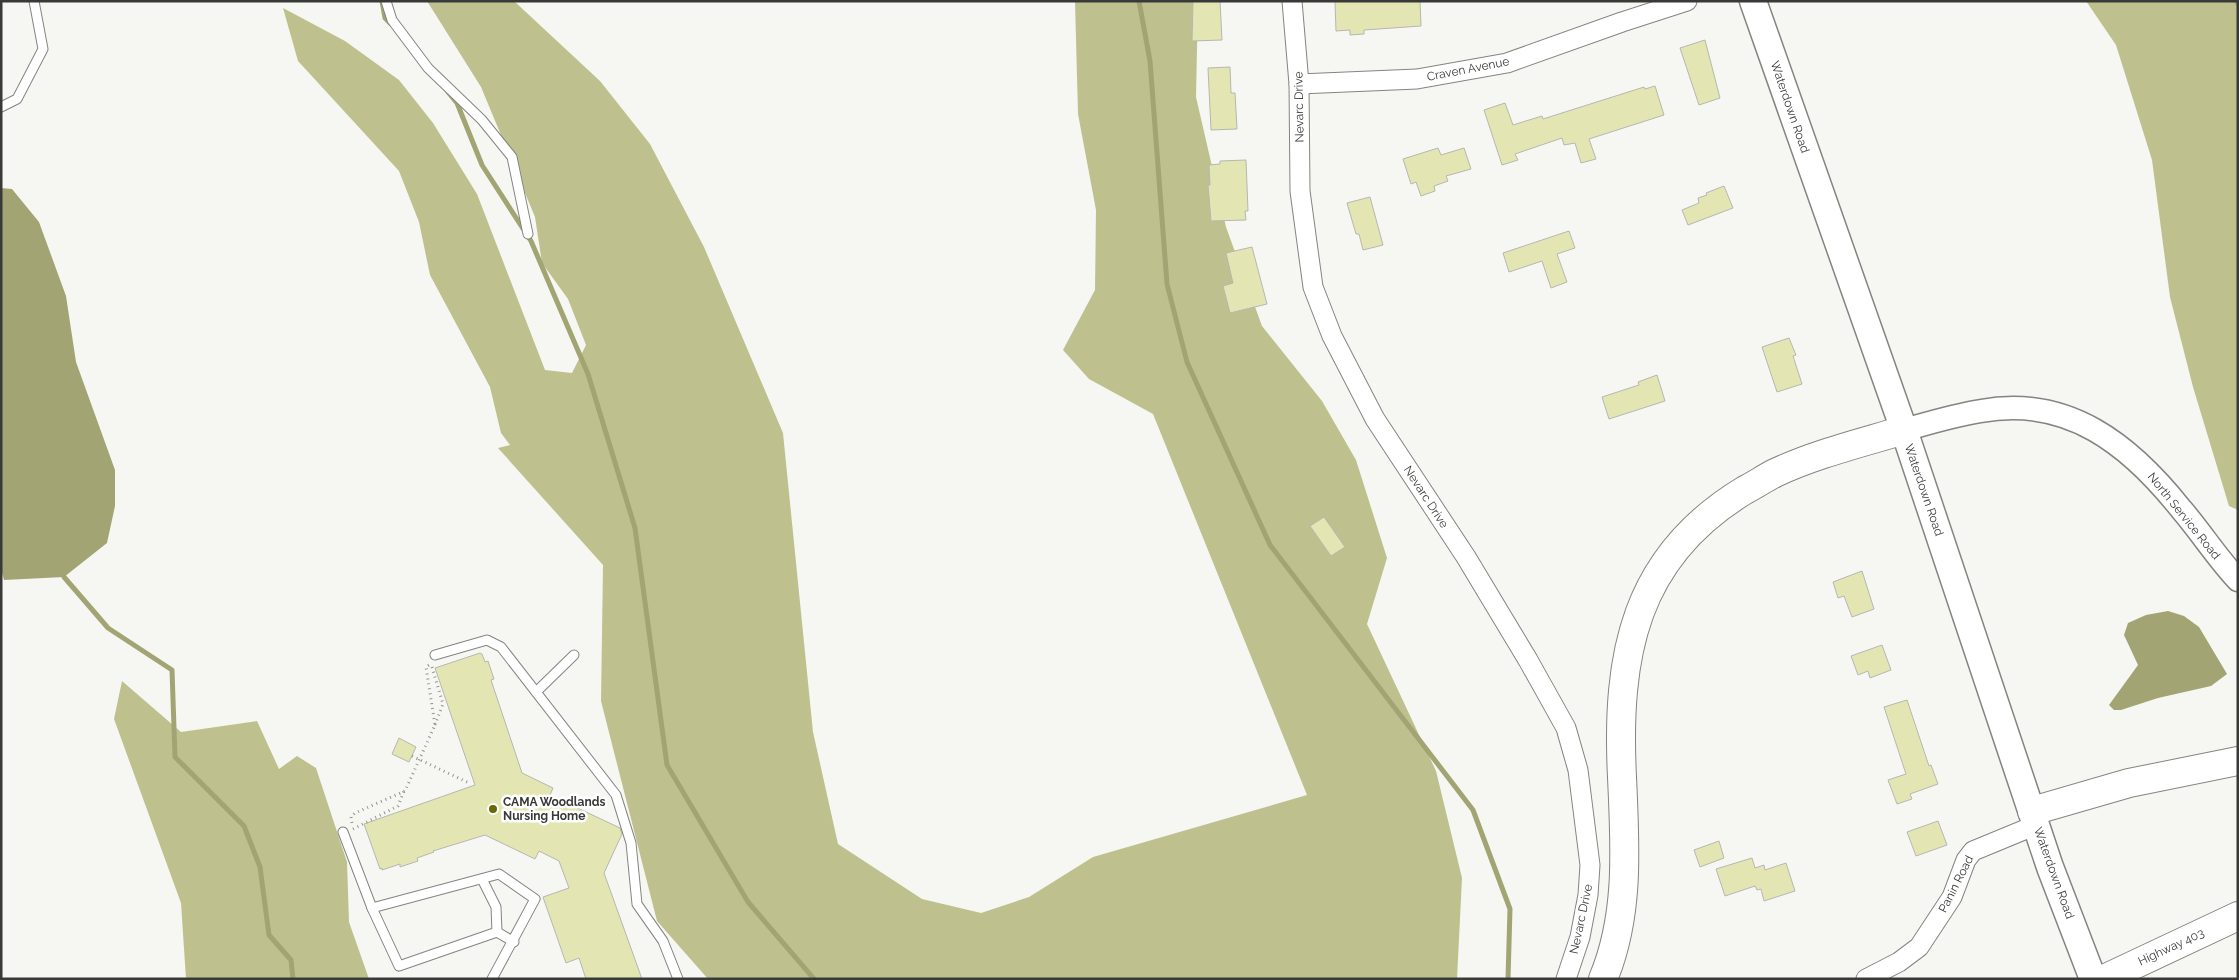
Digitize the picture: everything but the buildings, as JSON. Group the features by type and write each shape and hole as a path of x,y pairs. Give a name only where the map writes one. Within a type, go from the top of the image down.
{"highway":[{"path":"1603,979 1617,934 1623,902 1625,844 1621,723 1624,682 1637,620 1646,595 1660,568 1700,522 1725,503 1774,473 1843,448 1904,430"},
{"path":"2034,818 2129,783 2238,761"},
{"name":"Highway 403","path":"2104,979 2238,916"}],"main road":[{"name":"Waterdown Road","path":"1753,1 1904,430 2034,818 2092,979"}],"street":[{"name":"Nevarc Drive","path":"1292,1 1299,84 1300,191 1313,287 1329,328 1375,419 1471,565 1566,728 1578,770 1590,865 1588,895 1580,937 1566,979"},
{"name":"Craven Avenue","path":"1299,84 1418,79 1507,63 1687,1"},
{"name":"North Service Road","path":"1904,430 1982,411 2010,408 2038,409 2079,421 2111,440 2144,466 2182,509 2216,557 2238,580"},
{"name":"Panin Road","path":"1866,979 1899,962 1919,947 1952,897 1966,860 1973,851 2034,818"}],"lane":[{"path":"1,107 17,99 44,49 34,1"},
{"path":"386,1 392,20 428,68 482,120 512,157 528,234"},
{"path":"434,655 487,640 501,647 616,795 631,843 637,904 663,941 678,979"},
{"path":"536,692 574,655"},
{"path":"343,832 372,908 399,966 497,932 514,942"},
{"path":"372,908 499,874 535,900 514,942 492,979"},
{"path":"482,879 496,907 497,932"}],"path":[{"path":"434,655 438,661 426,667 434,725"},
{"path":"343,832 398,806 443,704 431,664"},
{"path":"412,756 469,783"},
{"path":"353,828 351,817 355,813 404,791"}],"shaded area":[{"path":"427,1 514,1 600,81 650,144 704,247 783,433 813,732 838,844 922,899 981,913 1029,897 1093,857 1307,795 1153,414 1089,379 1063,350 1095,290 1096,210 1078,114 1075,1 1198,1 1196,97 1226,227 1262,326 1322,401 1356,460 1387,558 1367,624 1436,771 1462,878 1457,979 708,979 657,921 601,701 603,565 498,448 510,445 501,433 490,387 430,275 419,222 399,171 298,61 283,8 345,41 399,80 433,123 477,194 545,370 572,373 586,345 568,299 542,263 535,217 481,87"},
{"path":"2086,1 2238,1 2238,510 2229,506 2193,387 2170,297 2152,160 2116,45"},
{"path":"1,188 12,189 39,222 66,296 76,362 115,470 115,506 107,543 64,577 4,580 1,569"},
{"path":"2168,611 2184,616 2199,627 2227,674 2211,686 2158,698 2121,710 2114,710 2109,705 2138,665 2124,635 2128,623 2146,615"},
{"path":"122,681 181,732 257,721 279,769 297,756 316,768 347,862 349,922 369,979 186,979 181,903 114,719"}],"waterway":[{"path":"382,1 385,18 391,24"},
{"path":"1139,1 1150,61 1167,284 1187,362 1270,545 1473,810 1510,909 1508,979"},
{"path":"448,92 457,103 482,165 531,241 588,374 635,528 667,765 748,902 814,979"},
{"path":"64,577 108,628 172,670 175,757 244,826 260,867 269,935 291,960 293,979"}],"place":[{"name":"CAMA Woodlands Nursing Home","path":"493,809"}]}
